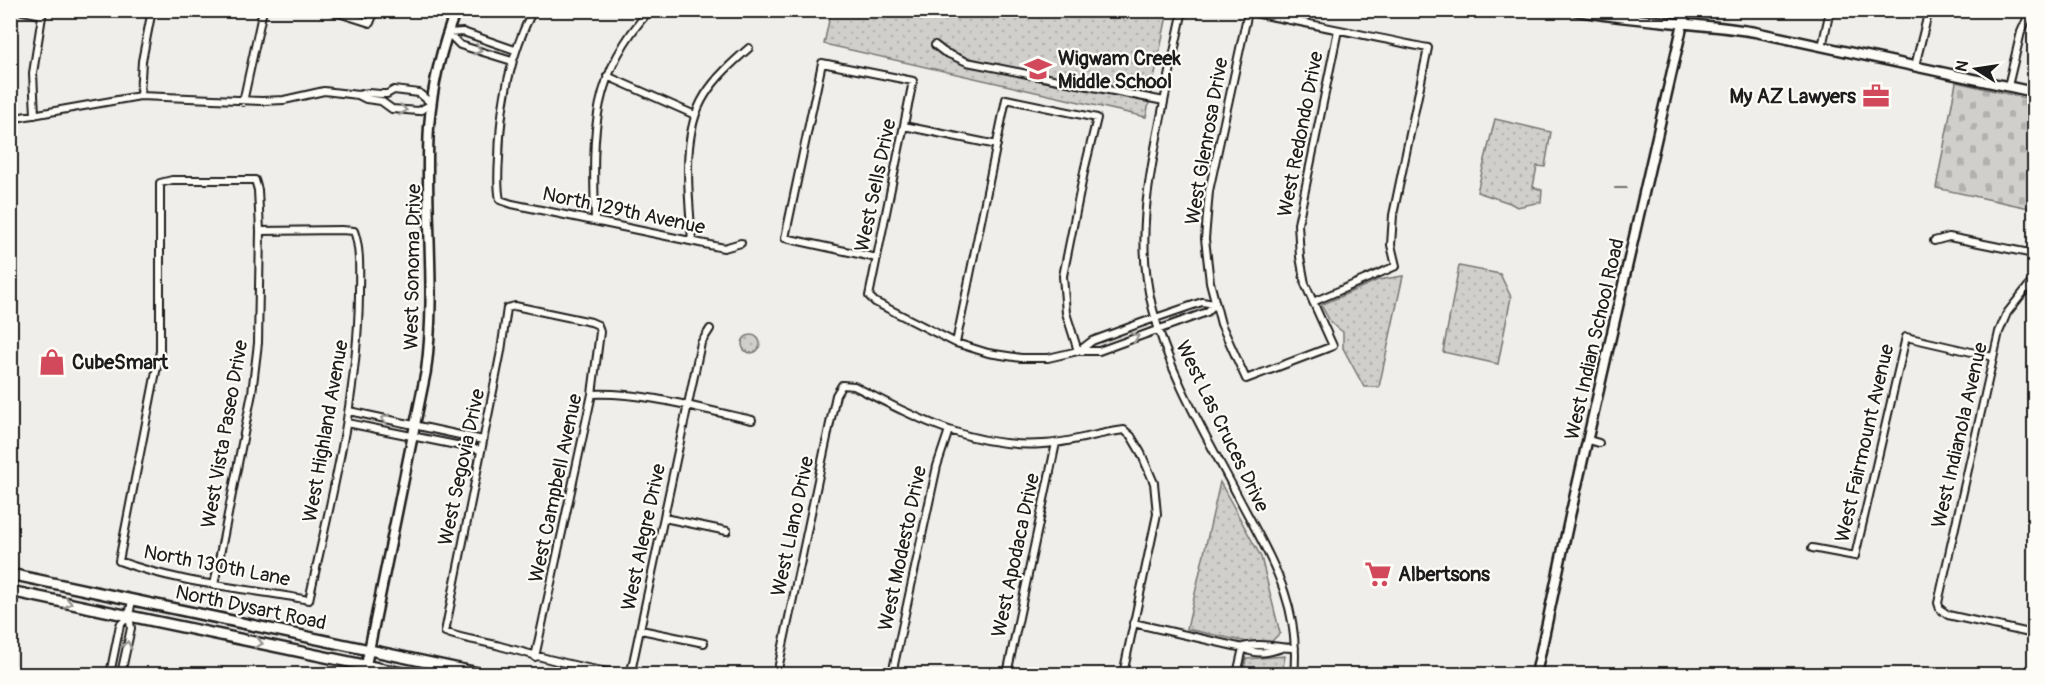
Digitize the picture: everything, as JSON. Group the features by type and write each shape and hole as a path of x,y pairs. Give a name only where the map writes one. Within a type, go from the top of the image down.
{"main road":[{"name":"North Dysart Road","path":"10,574 483,675"},
{"name":"North Dysart Road","path":"10,591 407,675"}],"street":[{"path":"19,10 42,13 33,73 35,115"},
{"path":"140,96 142,61 152,10"},
{"path":"243,102 262,10"},
{"path":"330,10 370,23 375,10"},
{"name":"West Sonoma Drive","path":"366,665 426,371 431,325 429,143 432,104 435,78 456,10"},
{"path":"448,33 460,45 512,61 533,10"},
{"path":"595,220 594,136 600,98 607,76 626,41 650,10"},
{"name":"West Las Cruces Drive","path":"1183,10 1149,176 1144,232 1145,260 1156,318 1166,352 1181,386 1283,585 1289,605 1294,648 1294,675"},
{"path":"1287,10 1289,20"},
{"path":"1289,20 1296,10"},
{"path":"1573,10 1609,17 1744,31 2034,92"},
{"name":"West Indian School Road","path":"1536,675 1570,516 1686,10"},
{"path":"1822,46 1830,10"},
{"path":"1915,66 1929,10"},
{"path":"2008,86 2021,32 2031,10"},
{"name":"West Glenrosa Drive","path":"1246,378 1221,324 1210,282 1205,239 1209,191 1248,12 1289,20"},
{"path":"1289,20 1428,48 1393,215 1391,245 1396,266 1312,302"},
{"name":"West Redondo Drive","path":"1246,378 1333,346 1305,284 1300,257 1298,224 1338,30"},
{"path":"448,33 463,32 516,50"},
{"path":"934,45 967,62 1048,80 1078,83 1164,101"},
{"path":"692,241 689,155 695,115 713,83 749,48"},
{"name":"North 129th Avenue","path":"512,61 500,122 498,189 500,200 724,248 741,243"},
{"name":"West Sells Drive","path":"877,258 785,238 822,63 913,81 877,258 869,296 875,302 956,343"},
{"path":"607,76 695,115"},
{"path":"10,119 140,96 243,102 284,100 324,91 358,95 387,94 394,90 419,93 432,104 419,111 392,108 381,101 366,99 358,95"},
{"path":"1078,351 1066,313 1063,276 1097,118 1006,99 956,343 988,353 1021,358 1048,358 1078,351 1099,351 1207,312 1215,304"},
{"path":"904,126 997,145"},
{"name":"West Vista Paseo Drive","path":"119,561 160,351 160,183 172,180 255,180 258,190 260,231 258,343 252,393 214,585"},
{"name":"West Highland Avenue","path":"260,231 354,231 358,250 359,334 349,411 309,600"},
{"path":"1934,241 1949,237 2034,254"},
{"name":"West Indianola Avenue","path":"2034,279 2007,313 1999,332 1938,603 1940,609 1947,615 2034,634"},
{"path":"1078,351 1092,341 1202,302 1215,304"},
{"name":"West Campbell Avenue","path":"507,308 515,306 598,325 600,332 592,394 535,657"},
{"name":"West Segovia Drive","path":"507,308 501,351 445,632 535,657"},
{"name":"West Alegre Drive","path":"623,674 632,667 701,343 710,329"},
{"name":"West Fairmount Avenue","path":"1812,548 1855,556 1905,337 1993,357"},
{"name":"West Llano Drive","path":"777,675 836,395 842,385 854,386 925,423 949,430"},
{"path":"592,394 613,393 638,396 752,420"},
{"path":"349,411 483,440"},
{"path":"347,423 481,450"},
{"path":"949,430 987,440 1025,445 1074,441 1124,430 1131,436 1154,483 1157,514 1123,675"},
{"name":"West Modesto Drive","path":"892,675 937,466 949,430"},
{"path":"1588,440 1599,443"},
{"name":"West Apodaca Drive","path":"1006,675 1056,443"},
{"path":"664,518 728,531"},
{"name":"North 130th Lane","path":"119,561 150,572 309,600"},
{"path":"121,675 131,628 129,616 132,600"},
{"path":"110,675 120,625 129,616"},
{"path":"1133,623 1243,648 1253,653 1272,652 1282,648"},
{"path":"641,630 704,643"},
{"path":"1259,645 1259,653"},
{"path":"1243,648 1270,645 1294,648"},
{"path":"1237,675 1243,648"},
{"path":"535,657 574,667 623,674"}],"green space":[{"name":"Wigwam Creek Middle School","path":"831,11 1168,11 1146,117 824,44"},
{"path":"1956,82 2034,100 2034,209 1936,188"},
{"path":"1495,119 1551,132 1545,167 1537,166 1533,187 1542,190 1541,202 1517,207 1477,192"},
{"path":"1459,266 1500,274 1511,297 1498,364 1443,352"},
{"path":"1403,276 1379,387 1364,387 1343,348 1343,332 1331,323 1321,305 1378,280"},
{"path":"751,335 757,338 760,344 757,350 751,353 745,350 742,344 745,338"},
{"path":"1220,482 1261,557 1280,633 1272,641 1247,642 1187,629"},
{"path":"1285,656 1282,674 1243,674 1246,659"}],"waterway":[{"path":"1615,188 1627,188"}],"place":[{"name":"Wigwam Creek Middle School","path":"1038,69"},
{"name":"My AZ Lawyers","path":"1876,96"},
{"name":"CubeSmart","path":"52,362"},
{"name":"Albertsons","path":"1378,574"}]}
